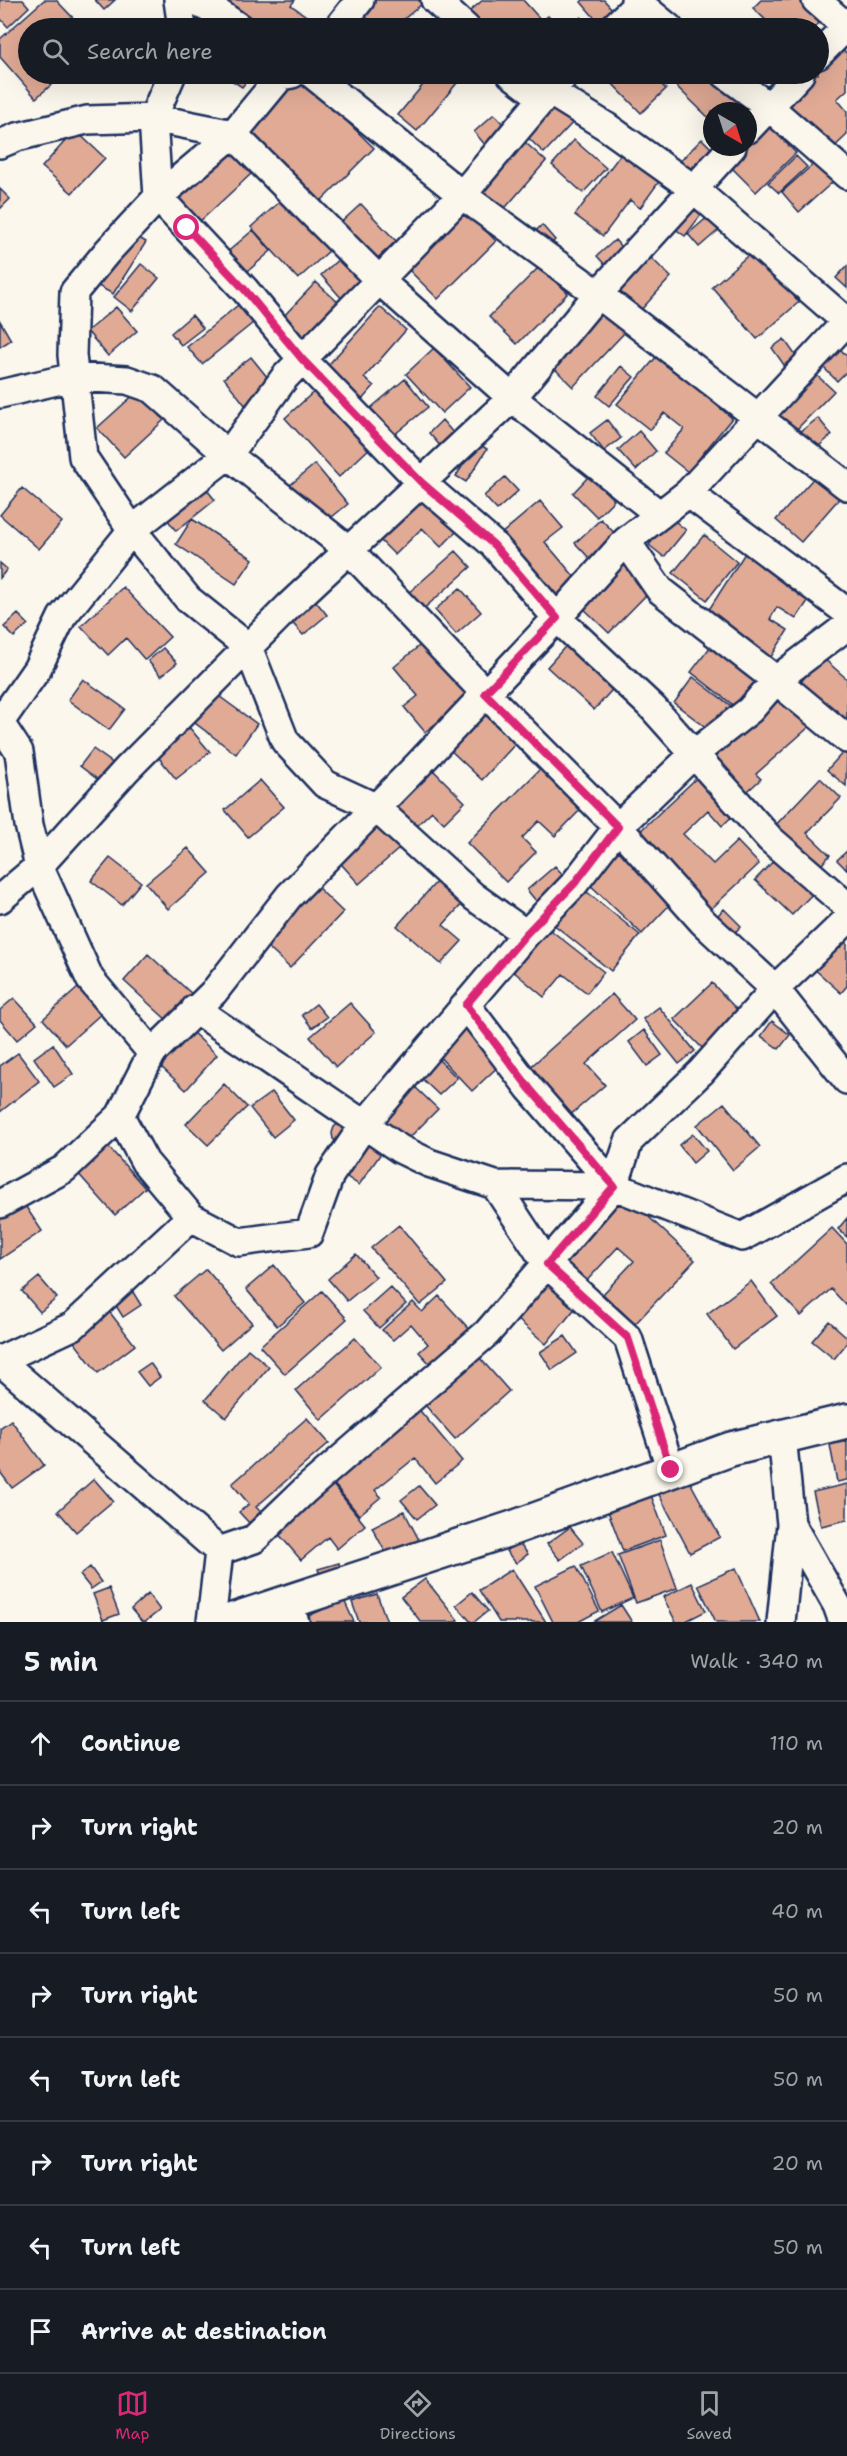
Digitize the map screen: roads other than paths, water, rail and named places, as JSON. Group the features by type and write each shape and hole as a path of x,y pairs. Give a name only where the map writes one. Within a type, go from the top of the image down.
{"street":[{"path":"178,0 181,18"},
{"path":"192,0 226,18"},
{"path":"346,18 360,0"},
{"path":"435,0 455,18"},
{"path":"816,0 847,26 829,45"},
{"path":"623,18 639,1 658,18"},
{"path":"168,84 153,118 158,197 245,290 302,359 421,482 494,545 557,618 653,708 770,840 847,906"},
{"path":"274,84 232,134 158,197 107,252 75,292 72,355 83,457 132,530 188,599 248,647 285,741 325,784 375,807 473,896 526,934"},
{"path":"324,84 462,195 598,294 847,486"},
{"path":"524,84 532,90 551,84"},
{"path":"152,1053 90,979 39,866 29,825 19,752 0,722 37,669 62,617 132,530 228,455 285,377 462,195 555,84"},
{"path":"0,1204 64,1169 120,1116 152,1053 214,992 289,896 418,765 557,618 626,541 688,493 847,322 694,189 608,127 559,84"},
{"path":"738,84 768,106 847,175"},
{"path":"757,119 790,84"},
{"path":"0,144 17,137 87,120 153,118 232,134 379,280 512,398 660,515"},
{"path":"0,899 39,866 127,770 248,647 512,398 598,294 724,156"},
{"path":"0,394 74,377 128,380 153,389 228,455 349,550 485,693 618,827 703,922 775,989 847,1080"},
{"path":"688,493 847,612"},
{"path":"626,541 660,590 776,680 847,739"},
{"path":"120,1116 145,1162 191,1217 239,1242 309,1233 330,1175 364,1125 526,934 574,884 618,827 694,754 750,710 776,680 847,626"},
{"path":"219,1551 254,1539 304,1491 487,1333 614,1186 629,1141 701,1072 775,989 847,920"},
{"path":"466,1005 530,1089 614,1186"},
{"path":"195,1009 400,1149 429,1163 495,1185 614,1186 742,1237 847,1178"},
{"path":"495,1185 547,1264 628,1338 671,1470"},
{"path":"191,1217 74,1326 0,1361 219,1551"},
{"path":"227,1622 290,1612 731,1449 847,1421"},
{"path":"781,1622 791,1524 782,1436"},
{"path":"791,1524 837,1605 843,1622"},
{"path":"211,1622 219,1551"}]}
